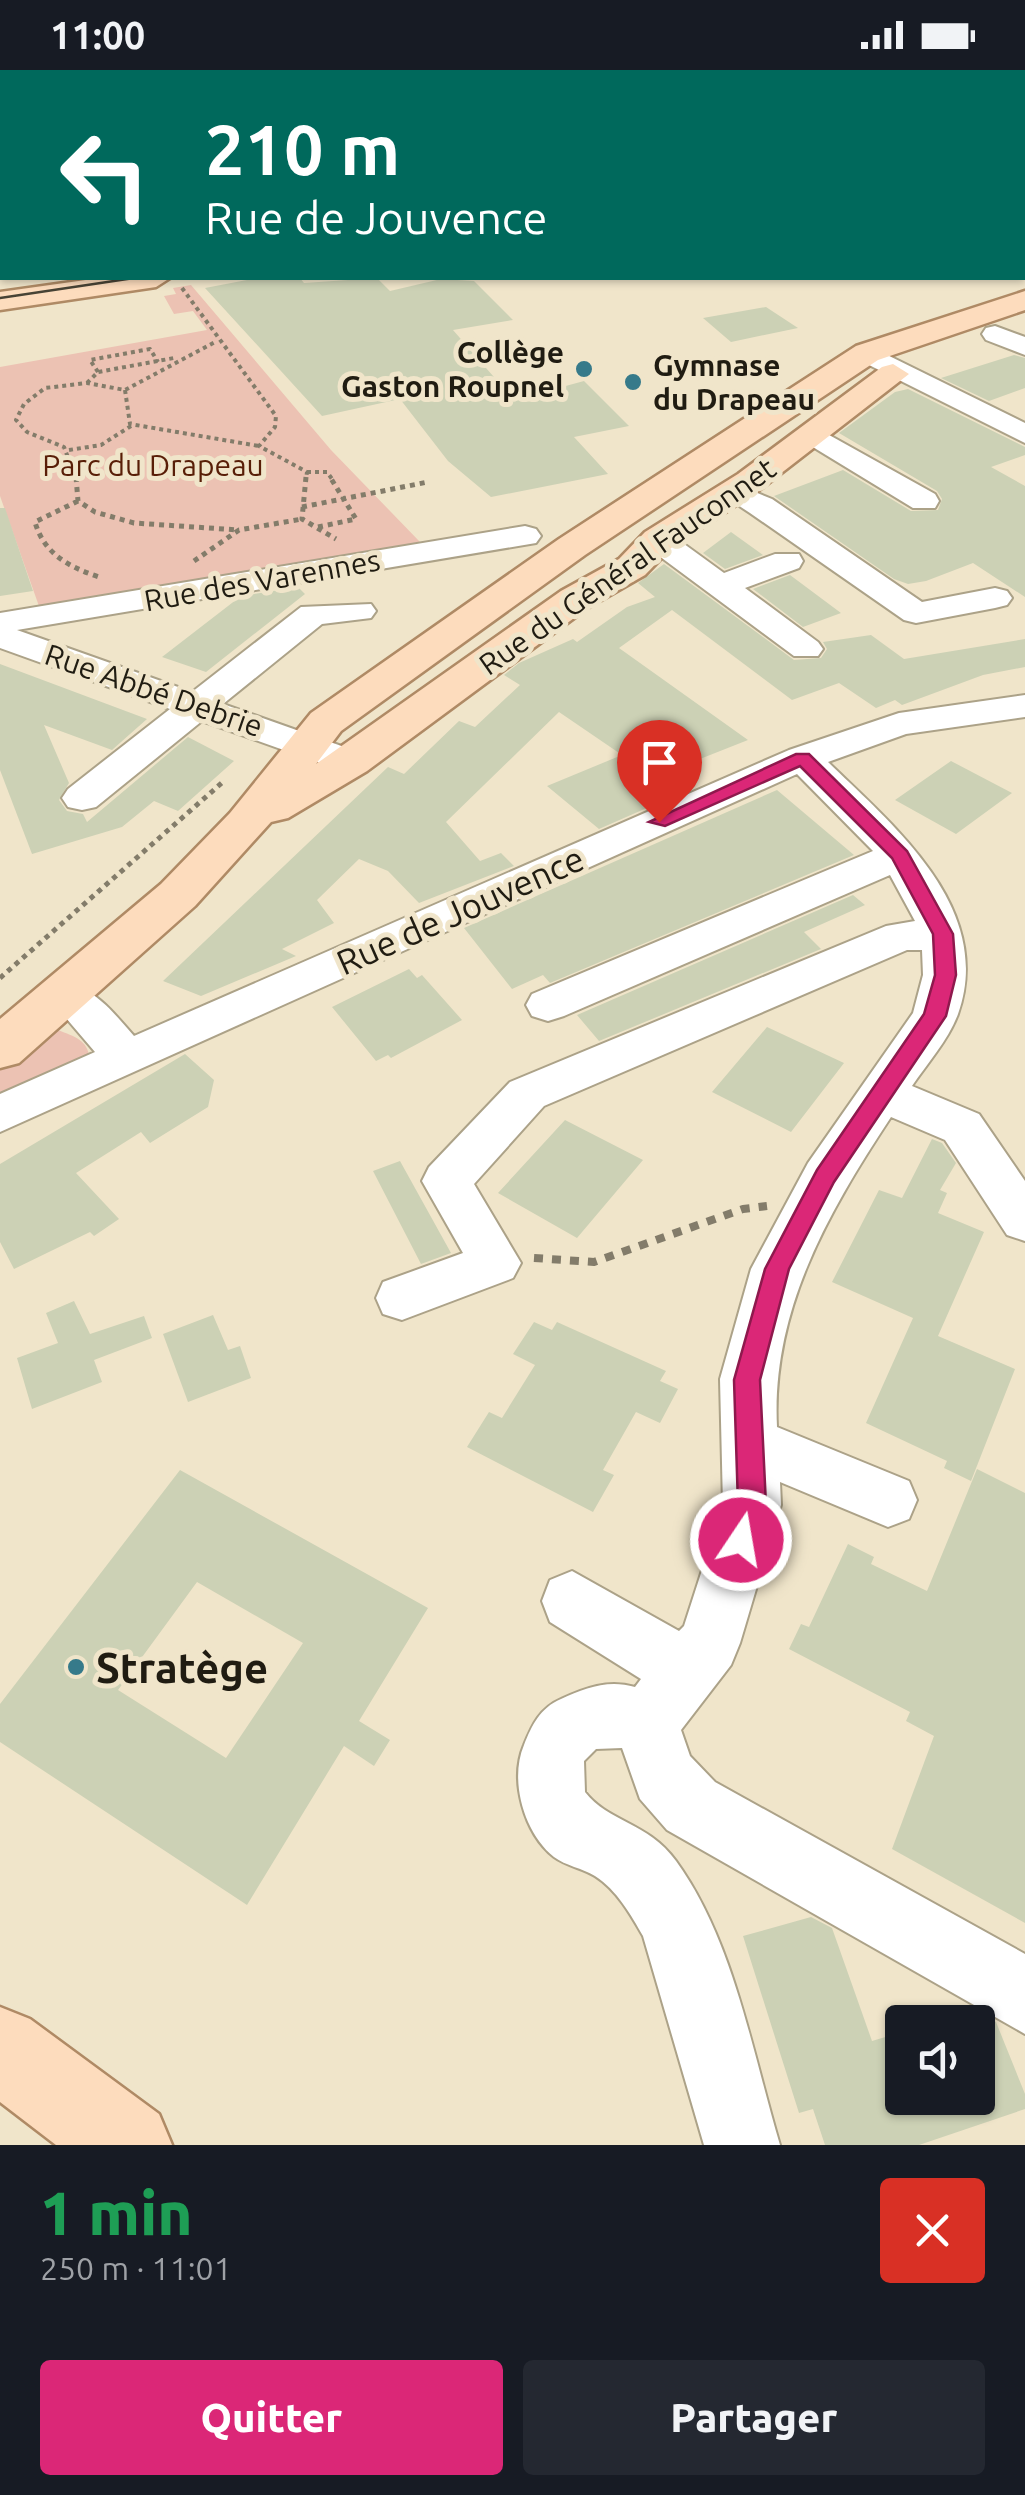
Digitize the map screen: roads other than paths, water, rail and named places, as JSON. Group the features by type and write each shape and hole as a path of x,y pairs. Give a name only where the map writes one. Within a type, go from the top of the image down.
{"main road":[{"path":"0,286 44,280"},
{"path":"0,301 145,280"},
{"name":"Rue du Général Fauconnet","path":"0,1049 178,895 246,823 326,722 545,569 570,543 600,532 867,353 1025,300"},
{"name":"Rue du Général Fauconnet","path":"246,823 351,762 575,600 632,567 658,540 807,440 901,368 1015,334"},
{"path":"0,2050 128,2145"}],"street":[{"path":"334,70 356,70"},
{"path":"867,353 1025,434"},
{"path":"807,440 858,474"},
{"path":"807,440 924,501"},
{"path":"733,492 761,506 916,613 995,598"},
{"name":"Rue des Varennes","path":"0,624 524,536"},
{"path":"658,540 806,649"},
{"path":"720,586 787,562"},
{"path":"82,798 107,759 196,704 313,614 359,611"},
{"name":"Rue Abbé Debrie","path":"0,636 308,744"},
{"name":"Rue de Jouvence","path":"0,1114 802,758 899,724 1025,706"},
{"path":"308,744 351,762"},
{"path":"647,1723 709,1642 752,1505 747,1380 777,1269 813,1200 935,1016 945,975 943,934 900,855 802,758"},
{"path":"548,1005 900,855"},
{"path":"402,1298 495,1263 447,1181 526,1094 900,936 943,934"},
{"path":"62,998 82,1007 126,1057"},
{"name":"Rue de Jouvence","path":"0,1142 126,1057"},
{"path":"884,1094 962,1127 1025,1221"},
{"path":"750,1442 888,1500"},
{"path":"572,1601 688,1671"},
{"path":"647,1723 617,1713 587,1717 557,1746 550,1767 551,1789 572,1829 591,1842 613,1847 652,1886 678,1934 742,2145"},
{"path":"647,1723 663,1776 690,1806 1016,1988 1025,1998"}],"tram line":[{"path":"0,298 121,280"}],"place":[{"name":"Collège Gaston Roupnel","path":"584,369"},
{"name":"Gymnase du Drapeau","path":"633,382"},
{"name":"Stratège","path":"76,1667"}],"park label":[{"name":"Parc du Drapeau","path":"153,465"}]}
